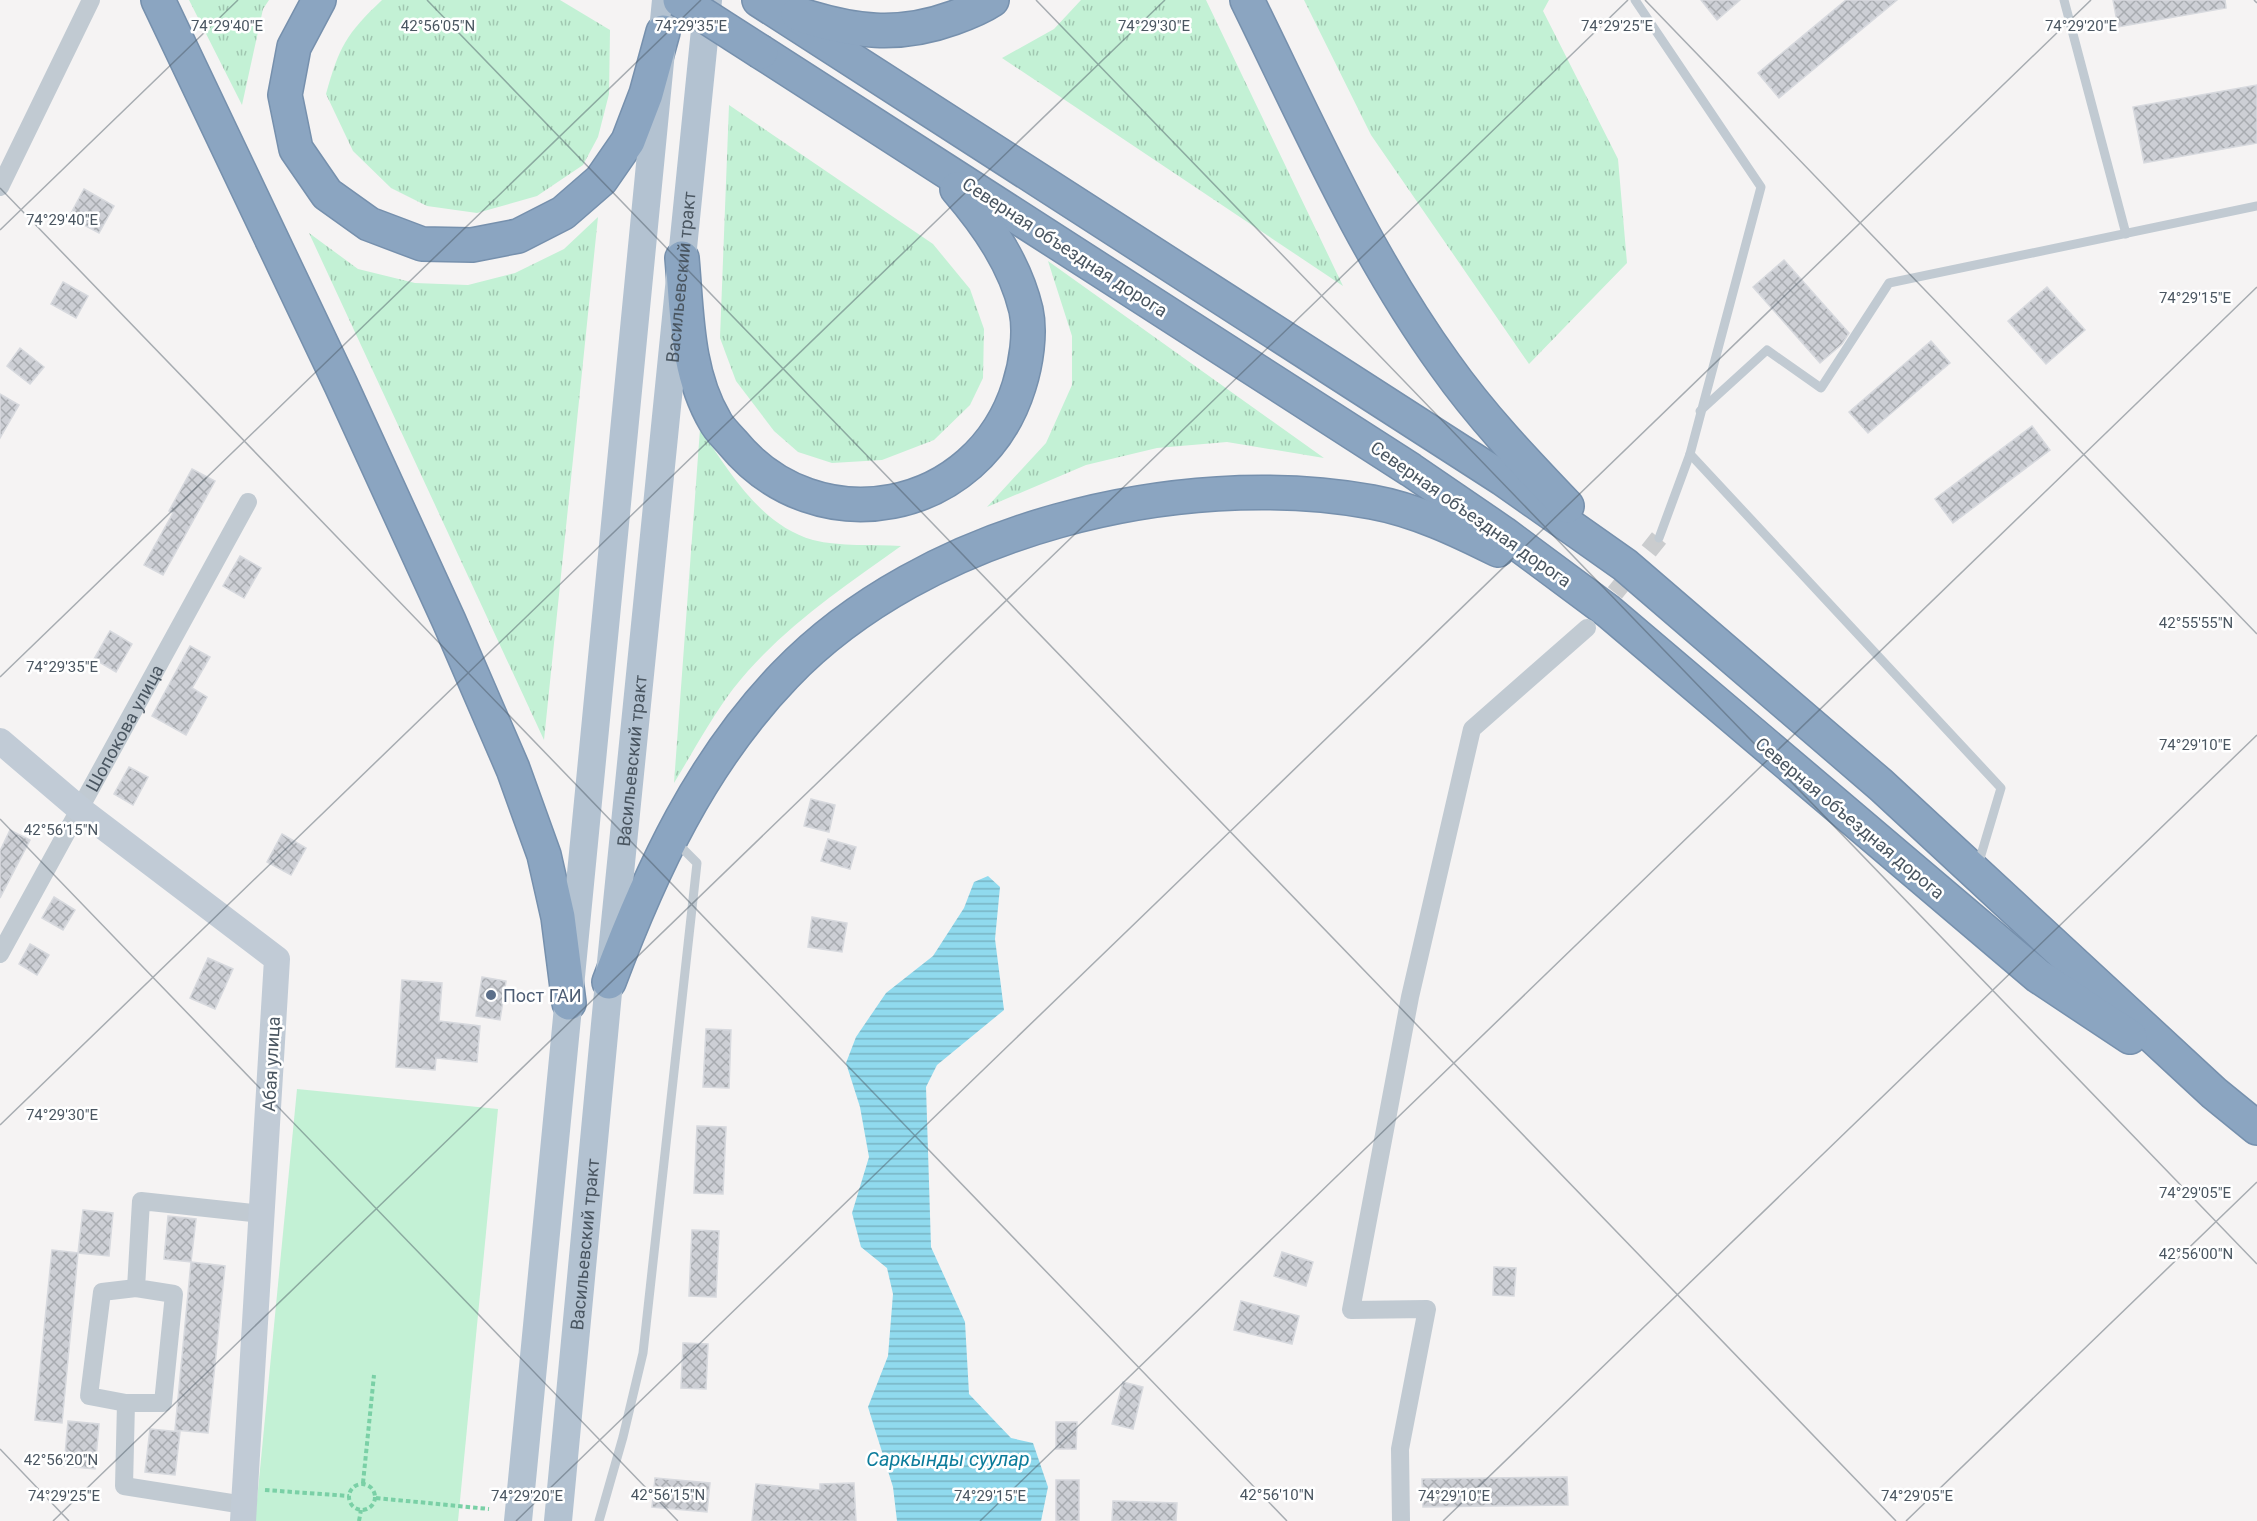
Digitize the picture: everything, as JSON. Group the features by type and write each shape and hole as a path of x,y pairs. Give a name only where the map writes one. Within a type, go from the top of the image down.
{"highway":[{"path":"158,0 341,385 449,621 513,769 544,855 558,917 569,1003"},
{"path":"319,0 294,47 285,95 296,149 327,194 369,224 422,244 471,245 518,236 563,213 600,180 628,141 646,94 663,32"},
{"name":"Северная объездная дорога","path":"680,0 1411,470 1503,533 1597,620 2038,976 2214,1093"},
{"path":"768,6 823,22 872,32 925,28 981,7 992,0"},
{"path":"1247,0 1338,186 1392,283 1444,364 1496,431 1625,566"},
{"name":"Северная объездная дорога","path":"768,6 1503,479 1625,566 1881,784 2214,1093 2257,1128"},
{"path":"682,258 693,369 715,421 750,464 795,493 841,505 892,503 940,486 983,452 1012,409 1026,364 1026,312 1009,262 983,219 951,183 906,145"},
{"path":"609,982 636,911 671,837 694,793 735,733 786,674 836,630 898,588 971,550 1058,520 1128,503 1203,495 1291,493 1373,502 1451,527 1522,562 1597,620"}],"main road":[{"name":"Васильевский тракт","path":"518,1521 569,1003 579,870 666,0"},
{"name":"Васильевский тракт","path":"558,1521 609,982 708,0"},
{"path":"579,870 620,872"}],"street":[{"path":"0,187 91,0"},
{"name":"Шопокова улица","path":"0,954 248,502"},
{"path":"1401,1521 1400,1449 1427,1309 1351,1310 1410,997 1472,729 1597,620"},
{"name":"Абая улица","path":"0,741 81,810 278,959 244,1505"},
{"path":"136,1288 141,1201 262,1214"},
{"path":"136,1288 174,1294 163,1403 126,1404 89,1396 102,1292 136,1288"},
{"path":"126,1404 124,1486 244,1505"}],"lane":[{"path":"1635,0 1761,187 1699,412 1690,454 1659,538"},
{"path":"2064,0 2126,234"},
{"path":"1699,412 1767,350 1821,388 1889,284 2257,206"},
{"path":"1690,454 2001,788 1976,872"},
{"path":"599,1521 623,1437 643,1353 697,863 671,837"}],"path":[{"path":"363,1484 375,1375"},
{"path":"348,1496 354,1486 363,1484 371,1487 376,1498"},
{"path":"244,1505 348,1496"},
{"path":"348,1496 353,1507 361,1510 370,1508 376,1498"},
{"path":"376,1498 489,1509"},
{"path":"359,1521 361,1510"}],"green space":[{"path":"189,0 269,0 263,9 242,105"},
{"path":"382,0 560,0 610,30 609,94 598,137 583,165 537,196 477,213 427,206 391,188 353,151 326,94 335,64 345,42 360,22"},
{"path":"1081,0 1206,0 1343,286 1002,58 1054,29"},
{"path":"1304,0 1549,0 1543,11 1618,159 1627,263 1529,364 1371,135"},
{"path":"729,105 933,244 970,289 984,329 983,378 970,405 934,440 882,460 832,463 798,452 774,431 736,381 720,338"},
{"path":"598,217 544,740 309,233 358,269 415,283 468,285 515,273 564,249"},
{"path":"1048,261 1324,458 1227,442 1157,448 1086,465 987,507 1046,443 1072,385 1072,336"},
{"path":"700,429 748,495 762,510 794,533 834,544 901,546 790,629 770,648 733,689 674,783"},
{"path":"297,1089 498,1109 458,1521 255,1521"}],"water":[{"name":"Саркынды суулар","path":"988,876 1000,887 995,939 1004,1010 937,1065 926,1087 931,1247 965,1322 969,1394 1011,1438 1033,1443 1048,1487 1041,1521 897,1521 893,1487 868,1407 888,1356 893,1294 887,1268 861,1247 852,1213 869,1157 860,1107 846,1063 856,1037 886,993 933,956 964,908 974,882"}],"building":[{"path":"1701,0 1740,0 1717,20"},
{"path":"1846,0 1897,0 1779,98 1758,73"},
{"path":"2113,0 2225,0 2226,8 2118,27"},
{"path":"2257,85 2257,143 2144,163 2133,107"},
{"path":"84,189 114,206 99,233 69,217"},
{"path":"1784,260 1849,333 1842,344 1820,363 1753,287"},
{"path":"63,282 88,296 76,318 51,304"},
{"path":"2047,287 2085,330 2046,364 2008,321"},
{"path":"1931,341 1950,363 1868,433 1849,412"},
{"path":"20,348 44,367 30,384 7,366"},
{"path":"0,394 19,405 0,438"},
{"path":"2032,426 2050,450 1953,523 1935,499"},
{"path":"192,469 215,481 163,575 144,565 173,513 169,511"},
{"path":"240,556 261,568 244,598 223,586"},
{"path":"110,631 132,644 116,672 94,659"},
{"path":"190,646 210,657 192,688 207,697 186,735 152,716"},
{"path":"129,767 148,777 133,805 114,794"},
{"path":"811,799 835,805 829,832 804,826"},
{"path":"10,830 30,840 0,898 0,851"},
{"path":"282,834 306,848 291,875 267,862"},
{"path":"828,839 856,847 850,869 821,861"},
{"path":"54,897 75,910 63,930 42,918"},
{"path":"812,917 847,923 842,952 808,947"},
{"path":"30,944 49,955 37,975 19,964"},
{"path":"208,958 233,969 215,1009 190,998"},
{"path":"482,977 506,981 500,1020 476,1016"},
{"path":"402,980 442,983 439,1021 480,1026 477,1062 436,1058 435,1070 396,1067"},
{"path":"706,1029 731,1030 729,1088 703,1087"},
{"path":"697,1126 726,1127 723,1194 694,1193"},
{"path":"83,1210 113,1213 109,1256 78,1253"},
{"path":"168,1216 196,1219 191,1262 164,1259"},
{"path":"692,1230 719,1231 716,1297 689,1296"},
{"path":"52,1250 78,1253 62,1423 35,1420"},
{"path":"1282,1252 1313,1262 1306,1286 1274,1276"},
{"path":"191,1262 225,1266 208,1433 175,1430"},
{"path":"1494,1267 1516,1268 1514,1296 1493,1295"},
{"path":"1241,1301 1299,1316 1292,1344 1234,1330"},
{"path":"683,1343 708,1344 706,1389 681,1388"},
{"path":"1123,1382 1143,1387 1133,1429 1112,1424"},
{"path":"68,1421 99,1424 95,1469 64,1466"},
{"path":"1056,1422 1077,1422 1076,1449 1056,1449"},
{"path":"150,1429 180,1432 175,1475 145,1472"},
{"path":"1567,1477 1568,1505 1423,1507 1422,1479"},
{"path":"655,1478 710,1483 707,1512 652,1507"},
{"path":"1056,1480 1079,1480 1079,1521 1056,1521"},
{"path":"854,1483 856,1521 752,1521 756,1484 820,1490 820,1484"},
{"path":"1113,1501 1177,1503 1176,1521 1112,1521"}],"tunnel":[{"path":"1598,614 1659,538"}],"place":[{"name":"Пост ГАИ","path":"491,995"}]}
